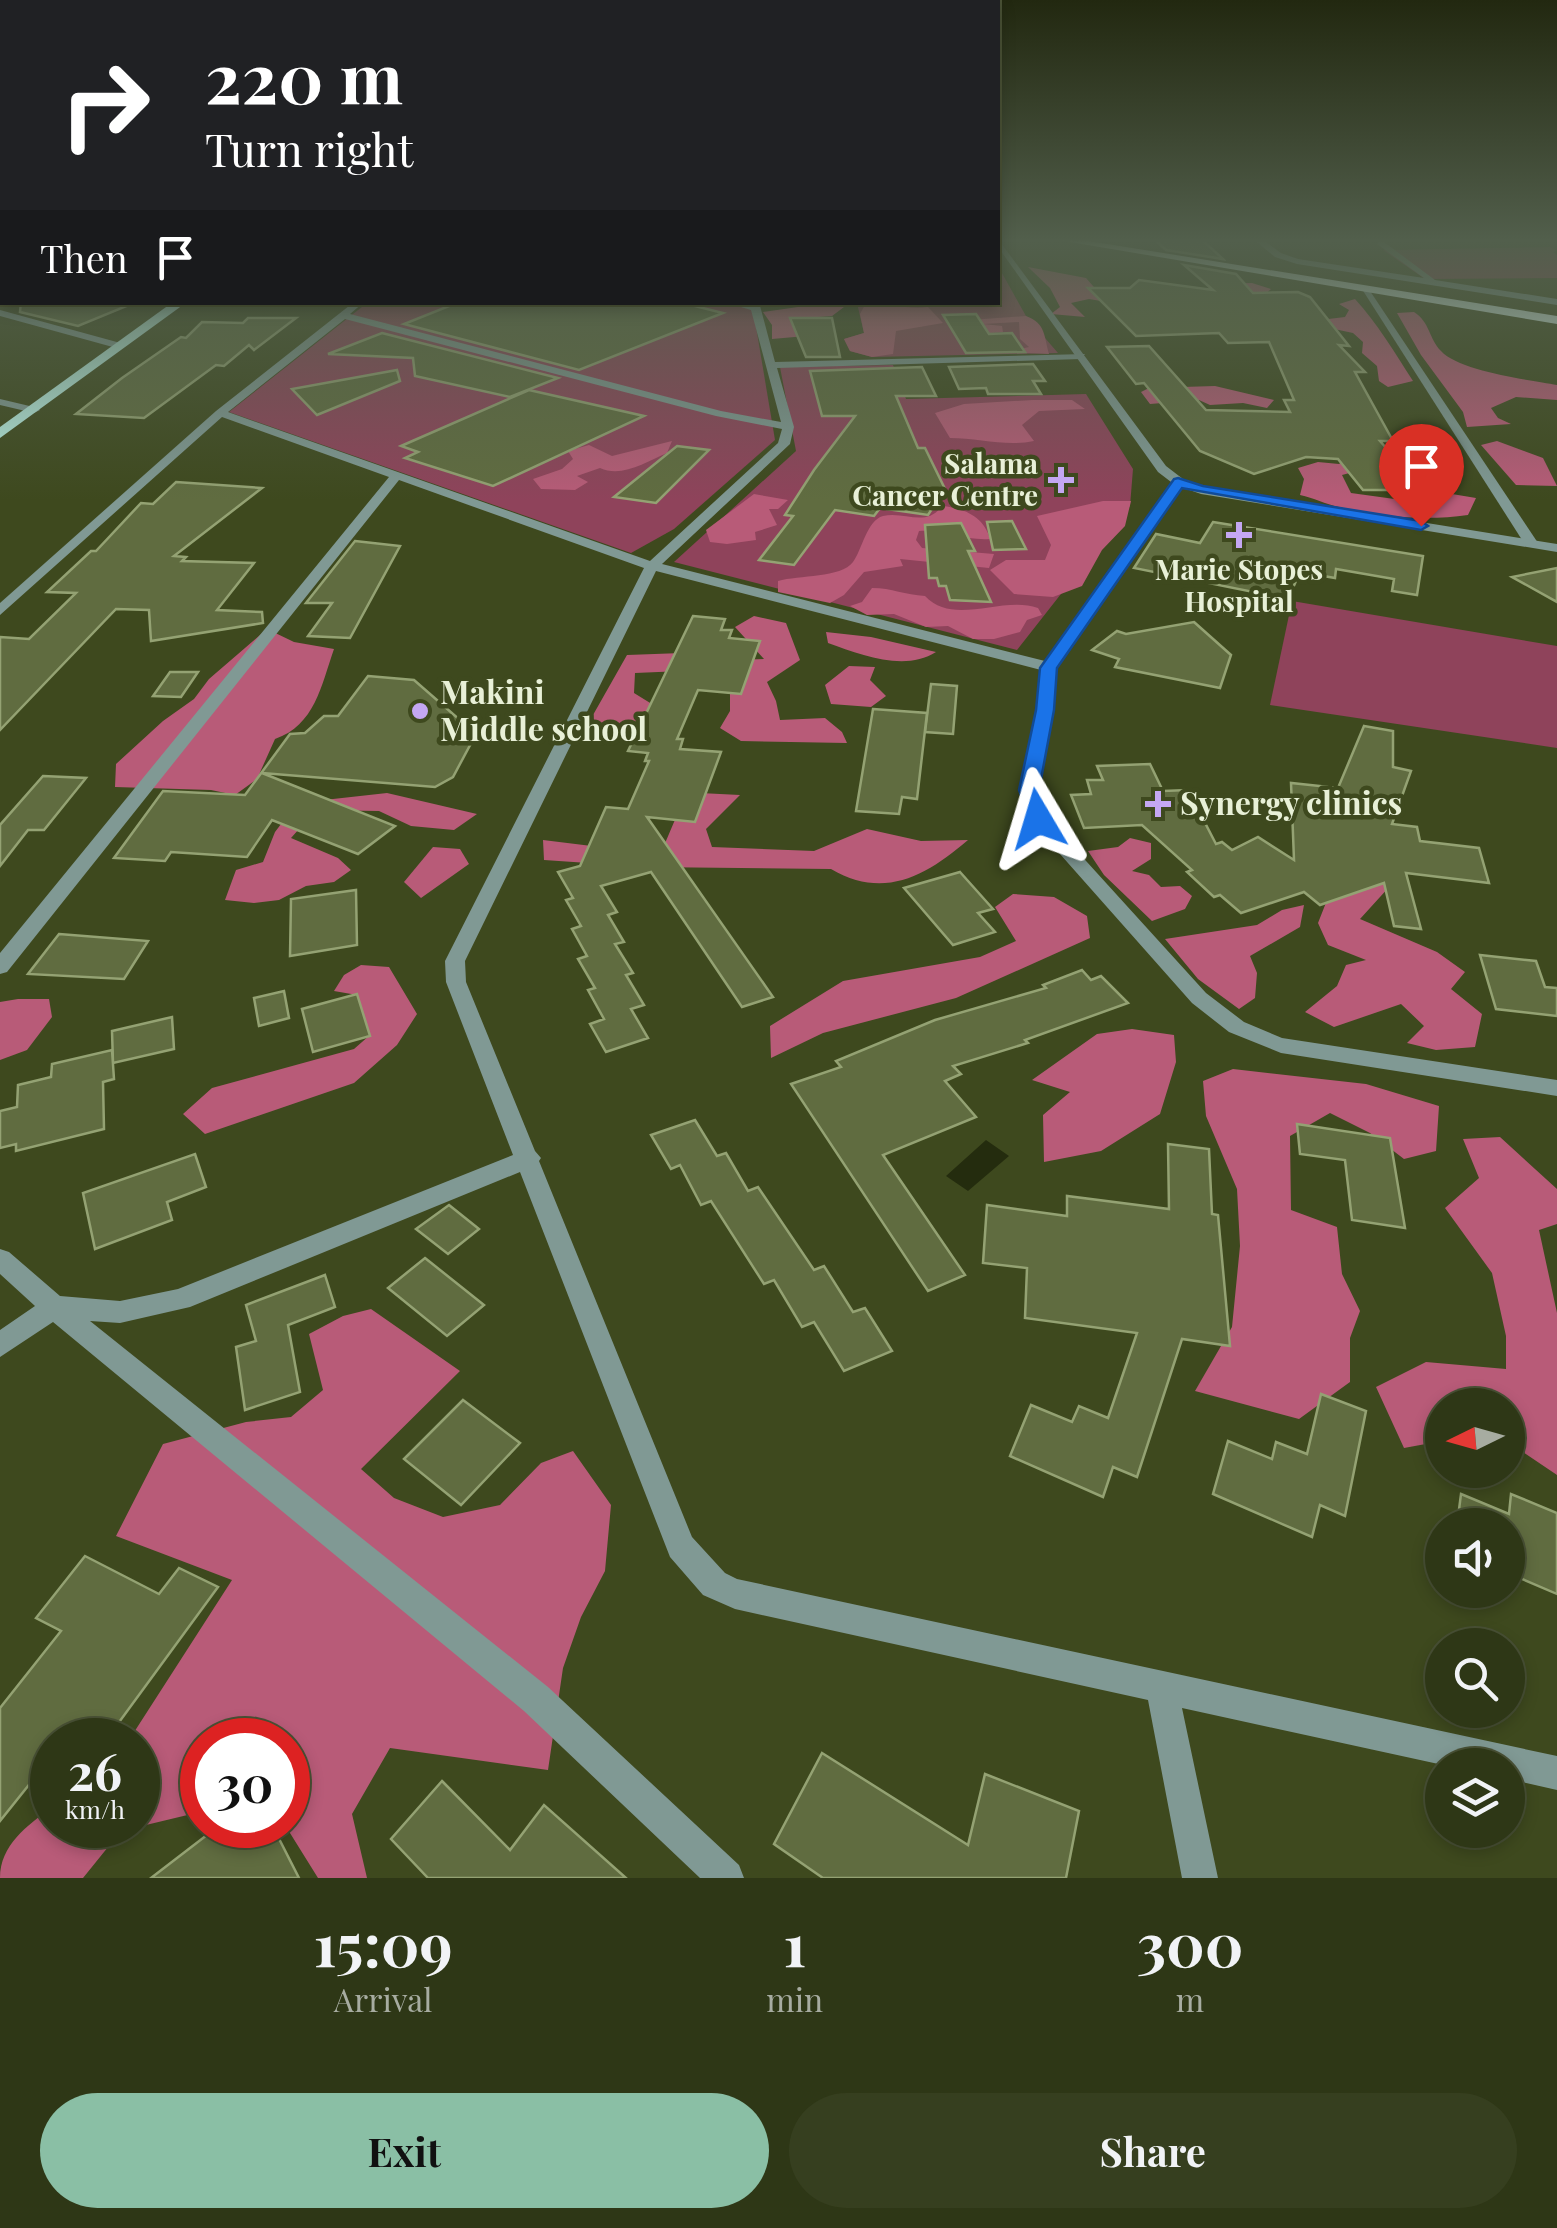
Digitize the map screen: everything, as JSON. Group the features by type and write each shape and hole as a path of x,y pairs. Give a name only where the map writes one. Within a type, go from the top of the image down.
{"main road":[{"path":"0,434 145,327"}],"street":[{"path":"47,327 120,346"},
{"path":"0,612 220,413 326,327"},
{"path":"385,327 720,414 788,426"},
{"path":"761,327 788,426 784,444 652,566 455,961 456,982 680,1547 714,1584 736,1594 1557,1773"},
{"path":"1060,327 1162,470 1178,482 1201,490 1557,548"},
{"path":"1388,327 1530,544"},
{"path":"771,365 1081,356"},
{"path":"0,402 34,410"},
{"path":"220,413 652,566 1048,668"},
{"path":"0,967 396,476"},
{"path":"1178,482 1048,668 1045,710 1029,790 1038,819 1223,1021 1281,1045 1557,1088"},
{"path":"0,1344 54,1307 120,1312 181,1299 528,1158"},
{"path":"0,1259 536,1698 726,1878"},
{"path":"1162,1689 1200,1878"}],"shaded area":[{"path":"337,327 756,327 775,440 674,529 631,553 229,412"},
{"path":"772,327 807,327 817,335 772,339"},
{"path":"863,327 1035,327 1058,353 872,357 850,351 844,339 864,333"},
{"path":"863,327 922,327 896,331 893,354 872,357 850,351 844,339 864,333"},
{"path":"968,327 1002,327 1003,332 991,333 995,341"},
{"path":"1019,327 1041,327 1049,354 1007,352 1029,347 1020,339"},
{"path":"1323,327 1377,327 1413,381 1388,387 1379,381 1377,366 1362,353 1363,342 1353,333"},
{"path":"1405,327 1426,327 1441,351 1463,364 1557,385 1557,400 1516,397 1491,408 1498,418 1511,424 1467,427 1463,412"},
{"path":"893,365 906,399 1086,394 1133,469 1130,506 1017,650 674,562 796,451 780,367"},
{"path":"1215,386 1274,400 1267,408 1243,403 1210,405 1199,400 1150,404 1141,392 1149,388"},
{"path":"1072,400 1085,409 1039,411 1022,425 1034,441 1013,443 950,438 935,413 964,404"},
{"path":"672,441 667,453 634,468 600,468 577,476 588,482 575,490 541,489 533,479 562,469 573,459 568,451 589,445 612,456"},
{"path":"1497,441 1543,458 1557,486 1516,485 1481,445"},
{"path":"1406,448 1437,453 1461,472 1431,469 1405,459 1342,475 1351,493 1438,505 1440,492 1476,498 1468,515 1387,516 1300,495 1304,479 1298,468 1318,462 1339,464 1359,450"},
{"path":"754,494 788,500 778,509 769,509 777,525 755,532 756,540 710,542 706,530"},
{"path":"1103,501 1131,501 1125,526 1102,550 1082,586 1053,597 1014,594 990,570 1006,560 1045,560 1051,545 1037,516"},
{"path":"942,506 972,515 983,524 990,539 919,531 916,540 922,548 994,554 989,568 900,559 903,566 864,572 844,595 830,603 778,592 778,581 847,567 877,519 891,515 922,518"},
{"path":"872,588 925,596 950,609 1024,605 1038,608 1042,615 1027,620 1020,632 994,639 973,639 948,626 926,627 894,614 867,615 850,606 862,602"},
{"path":"1292,601 1557,646 1557,748 1270,705"},
{"path":"754,616 786,623 800,660 767,682 780,720 825,718 842,732 847,743 741,741 720,728 730,711 730,690 682,671 635,673 634,693 668,714 625,733 595,734 593,715 627,655 682,653 764,659 735,627"},
{"path":"267,629 294,642 334,649 315,703 299,724 275,739 257,779 235,795 211,790 115,787 116,764 194,699 209,679"},
{"path":"826,632 871,637 936,652 911,661 883,660 828,643"},
{"path":"849,666 875,667 870,680 886,696 871,707 831,704 825,685"},
{"path":"387,793 477,814 454,830 411,826 379,811 316,810 291,838 338,858 351,870 334,882 306,886 279,900 225,900 236,870 263,862 275,832 297,803"},
{"path":"700,793 740,795 706,829 712,847 814,851 867,829 921,841 968,840 920,873 887,883 869,883 831,869 647,867 544,860 543,840 616,849 663,848 677,815"},
{"path":"1130,838 1151,843 1151,859 1132,871 1149,875 1161,887 1180,886 1192,896 1185,909 1152,921 1104,875 1088,851 1118,847"},
{"path":"433,847 460,849 469,864 421,898 404,882"},
{"path":"1373,873 1390,886 1360,919 1437,952 1465,972 1451,989 1482,1014 1475,1047 1436,1050 1407,1043 1424,1026 1401,1004 1334,1027 1305,1012 1337,986 1346,965 1366,960 1328,945 1318,923 1331,890"},
{"path":"1013,894 1054,897 1087,916 1090,938 956,998 823,1033 771,1058 770,1026 843,981 980,957 1016,941 995,907"},
{"path":"1304,905 1300,927 1250,956 1257,973 1255,998 1239,1009 1198,979 1165,939 1257,925 1282,910"},
{"path":"361,965 389,967 417,1014 397,1045 354,1083 205,1134 183,1114 212,1088 354,1049 370,1035 357,995 334,991 344,975"},
{"path":"49,999 52,1017 27,1050 0,1060 0,1002"},
{"path":"1132,1029 1174,1035 1176,1062 1160,1114 1101,1151 1044,1162 1043,1115 1070,1092 1032,1080 1097,1034"},
{"path":"1233,1069 1366,1084 1439,1106 1436,1151 1404,1159 1370,1133 1330,1113 1290,1136 1291,1210 1337,1227 1342,1274 1360,1311 1350,1338 1350,1382 1299,1419 1195,1391 1232,1327 1240,1246 1237,1189 1206,1116 1203,1081"},
{"path":"1500,1137 1557,1189 1557,1224 1539,1230 1557,1313 1557,1475 1525,1453 1525,1388 1425,1388 1425,1444 1404,1448 1376,1387 1426,1362 1506,1369 1506,1336 1492,1273 1445,1208 1479,1178 1463,1139"},
{"path":"986,1140 1009,1156 968,1191 946,1176"},
{"path":"371,1309 460,1371 361,1469 394,1498 443,1517 500,1505 541,1463 573,1451 611,1505 605,1571 581,1617 563,1668 548,1770 390,1748 352,1814 367,1878 318,1878 299,1848 310,1848 310,1718 180,1718 180,1817 160,1822 160,1718 143,1718 232,1580 116,1536 163,1444 246,1422 291,1417 323,1390 309,1334 343,1316"},
{"path":"30,1825 30,1848 107,1848 83,1878 0,1878 10,1846"}],"building":[{"path":"197,327 285,327 254,350 249,345 224,366 216,365 144,418 76,414 181,337 186,338"},
{"path":"414,327 689,327 579,370"},
{"path":"794,327 834,327 840,357 806,357"},
{"path":"950,327 984,327 989,334 1012,333 1025,352 966,353"},
{"path":"1127,327 1334,327 1349,346 1339,345 1365,372 1355,372 1393,441 1380,441 1423,490 1363,490 1338,459 1306,457 1254,474 1200,451 1144,383 1136,384 1107,347 1149,346 1206,410 1290,412 1284,400 1294,400 1269,342 1228,343 1219,333 1136,336"},
{"path":"382,333 558,378 510,397 415,376 413,358 328,354"},
{"path":"1033,364 1045,381 1033,381 1041,394 988,394 986,388 959,389 949,367"},
{"path":"922,367 936,396 896,396 918,448 925,448 945,489 928,515 880,508 874,516 835,510 794,565 759,560 793,516 785,515 814,470 855,416 822,416 810,371"},
{"path":"397,370 400,381 317,415 292,389"},
{"path":"529,390 644,416 493,486 405,458 418,452 401,446"},
{"path":"677,446 709,450 656,503 614,497"},
{"path":"176,482 262,488 174,556 186,557 182,561 254,563 217,610 262,612 263,623 151,641 149,610 116,609 0,730 0,637 29,639 76,593 47,592 91,551 96,551 141,503 153,504"},
{"path":"1012,521 1026,549 993,550 987,522"},
{"path":"1213,522 1423,556 1417,595 1392,591 1394,579 1336,569 1335,578 1300,572 1288,599 1134,568 1156,534 1200,543"},
{"path":"961,523 975,551 968,551 991,602 950,600 946,586 939,586 937,578 929,578 925,525"},
{"path":"355,541 400,546 350,638 308,636 332,603 306,603"},
{"path":"1557,568 1557,602 1512,577"},
{"path":"693,616 725,619 721,630 732,630 729,638 760,641 741,694 698,690 677,739 683,739 680,749 721,752 695,822 647,817 773,997 742,1007 651,872 601,886 617,912 608,915 624,942 615,944 633,973 626,975 644,1005 631,1009 648,1038 606,1052 590,1024 604,1019 588,990 595,988 578,959 587,956 572,929 581,926 566,900 573,898 558,872 580,866 606,807 628,809 649,761 645,761 648,753 628,751"},
{"path":"1194,622 1231,655 1220,688 1115,667 1119,659 1092,650 1117,631 1126,634"},
{"path":"170,672 198,672 181,697 153,696"},
{"path":"368,676 414,680 476,734 453,777 435,787 262,773 395,826 358,854 272,820 247,857 171,852 165,861 114,858 163,791 245,795 290,734 305,733 324,716 338,716"},
{"path":"931,684 957,686 953,734 925,732"},
{"path":"873,709 927,713 917,799 902,797 899,814 856,811"},
{"path":"1364,726 1393,731 1393,767 1411,771 1392,824 1417,827 1420,841 1479,848 1489,883 1406,873 1421,929 1394,926 1384,883 1320,905 1304,892 1241,913 1220,895 1214,897 1187,872 1192,870 1142,825 1084,828 1071,795 1091,794 1087,780 1103,780 1097,766 1150,764 1163,791 1188,790 1216,844 1222,842 1232,850 1258,837 1294,860 1291,783 1338,788"},
{"path":"43,776 86,778 44,830 28,830 0,866 0,825"},
{"path":"960,872 993,909 978,913 995,932 953,945 904,888"},
{"path":"356,890 357,945 290,956 291,899"},
{"path":"59,934 148,941 124,979 28,974"},
{"path":"1480,955 1536,961 1545,987 1557,988 1557,1016 1496,1009"},
{"path":"1082,970 1091,980 1101,976 1128,1003 1025,1040 1028,1043 953,1066 961,1074 945,1081 976,1117 883,1155 965,1275 928,1291 791,1084 841,1067 836,1061 935,1020 1046,988 1043,985"},
{"path":"284,991 289,1018 259,1026 254,998"},
{"path":"357,994 370,1036 313,1052 302,1009"},
{"path":"172,1017 174,1049 113,1063 112,1031"},
{"path":"112,1050 114,1079 103,1082 104,1129 16,1151 16,1144 0,1148 0,1111 17,1107 18,1085 51,1077 52,1064"},
{"path":"695,1120 717,1156 726,1153 748,1191 758,1187 814,1270 824,1266 853,1312 865,1308 892,1351 844,1371 814,1322 802,1327 774,1280 764,1284 711,1201 701,1205 680,1165 671,1169 651,1135"},
{"path":"1297,1124 1390,1138 1405,1228 1352,1220 1345,1160 1300,1154"},
{"path":"1168,1144 1209,1149 1212,1214 1218,1215 1230,1346 1182,1339 1137,1477 1113,1467 1103,1497 1010,1456 1031,1405 1072,1422 1079,1406 1108,1418 1137,1333 1025,1318 1027,1268 983,1263 987,1205 1067,1216 1067,1196 1169,1209"},
{"path":"195,1154 206,1187 167,1202 172,1220 95,1249 83,1193"},
{"path":"449,1205 479,1229 448,1254 416,1229"},
{"path":"425,1258 484,1305 447,1336 388,1288"},
{"path":"325,1275 335,1307 288,1325 300,1392 245,1410 236,1347 256,1341 246,1305"},
{"path":"1321,1394 1366,1411 1345,1516 1320,1505 1312,1537 1213,1494 1228,1441 1272,1459 1276,1442 1307,1454"},
{"path":"463,1400 520,1443 461,1505 404,1459"},
{"path":"1461,1494 1495,1508 1459,1508"},
{"path":"1511,1494 1557,1513 1557,1594 1525,1580 1525,1508 1510,1508"},
{"path":"85,1556 159,1594 179,1568 218,1587 122,1718 30,1718 30,1784 0,1821 0,1708 61,1631 36,1618"},
{"path":"822,1753 968,1845 985,1774 1079,1811 1066,1878 823,1878 774,1844"},
{"path":"442,1781 510,1850 544,1805 626,1878 428,1878 391,1839"},
{"path":"190,1848 284,1848 299,1878 151,1878"}],"place":[{"name":"Salama Cancer Centre","path":"1061,480"},
{"name":"Marie Stopes Hospital","path":"1239,535"},
{"name":"Makini Middle school","path":"420,711"},
{"name":"Synergy clinics","path":"1158,804"}],"route":[{"path":"1038,819 1029,790 1045,710 1048,668 1178,482 1201,490 1421,526"}]}
